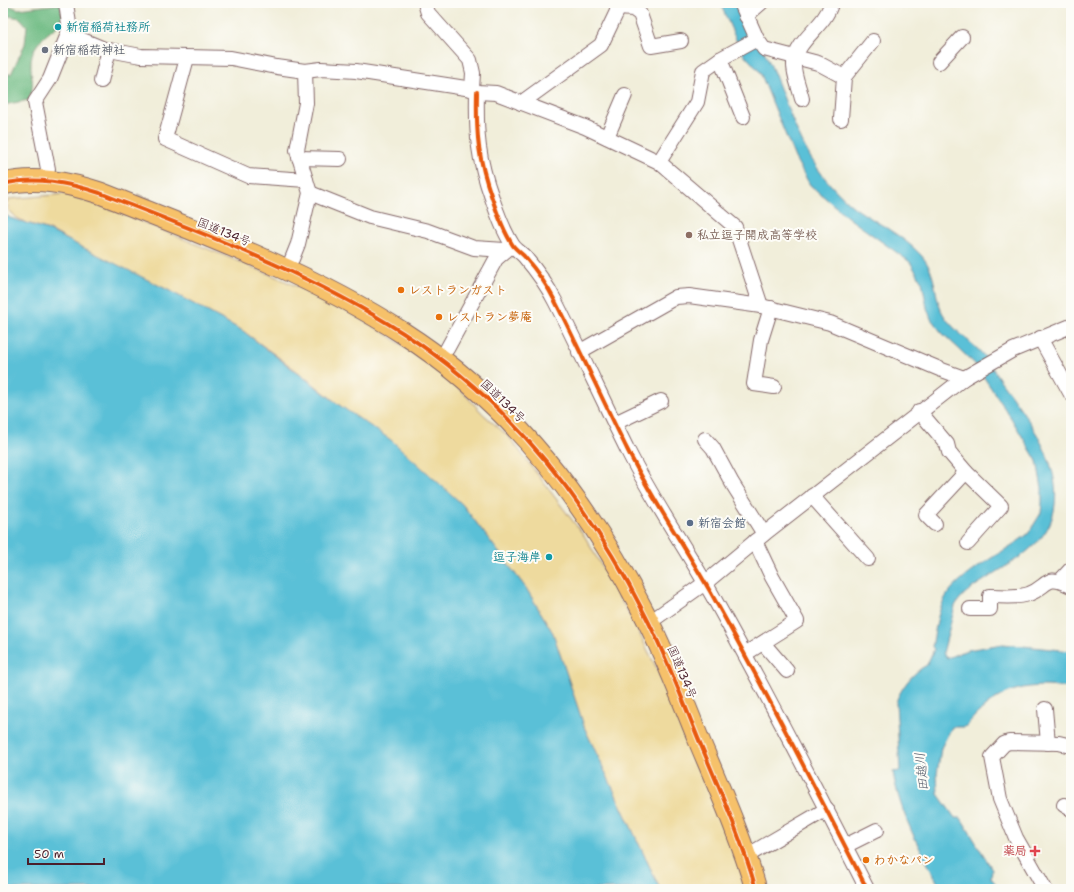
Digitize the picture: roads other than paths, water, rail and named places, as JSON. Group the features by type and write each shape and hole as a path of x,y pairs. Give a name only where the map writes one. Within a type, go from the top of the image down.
{"highway":[{"name":"国道134号","path":"3,184 41,181 78,186 100,193 260,257 336,294 402,332 436,356 492,403 552,467 593,525 628,584 670,669 734,826 756,889"}],"street":[{"path":"47,174 48,170 35,102 50,79 68,34 69,24 66,3"},
{"path":"425,3 428,13 470,60 473,73 477,143 482,169 509,248"},
{"path":"741,3 756,40 764,49 818,63 844,77"},
{"path":"746,16 761,3"},
{"path":"802,99 793,65 795,58 809,34 828,14 831,4"},
{"path":"521,103 601,45 620,5 633,9 640,14 651,46 681,41"},
{"path":"68,34 108,50 141,56 231,58 305,70 321,69 356,71 474,91 496,93 607,137 660,162 736,227 766,307 754,384 774,387"},
{"path":"939,62 962,37"},
{"path":"660,162 697,102 703,71 720,59 756,40"},
{"path":"841,119 844,77 873,41"},
{"path":"101,82 108,50"},
{"path":"187,58 165,139 248,176 306,180"},
{"path":"720,59 743,117"},
{"path":"292,259 298,244 310,193 297,150 306,103 305,70"},
{"path":"607,137 625,95"},
{"path":"299,158 340,159"},
{"path":"310,193 370,217 428,231 474,248 509,248 524,255 549,290 628,452 745,654 796,748 867,889"},
{"path":"447,350 496,259 509,248"},
{"path":"579,352 676,297 689,296 766,307 830,323 964,378"},
{"path":"657,617 705,583 760,537 919,411 964,378 991,361 1040,338 1071,326"},
{"path":"1040,338 1070,388"},
{"path":"615,423 661,401"},
{"path":"919,411 947,444 949,452 966,472 1001,506 968,543"},
{"path":"704,439 713,448 760,537 772,577 797,621 745,654"},
{"path":"935,524 926,515 966,472"},
{"path":"812,496 868,559"},
{"path":"970,609 990,609 990,596 1029,594 1048,580 1066,583 1071,569"},
{"path":"763,643 787,671"},
{"path":"1045,709 1048,742"},
{"path":"1045,889 1016,838 1000,799 992,757 1004,744 1009,742 1059,742 1071,746"},
{"path":"745,857 827,809"},
{"path":"845,846 877,830"}],"water":[{"name":"田越川","path":"720,3 735,3 759,42 771,66 803,145 818,169 835,190 850,204 913,247 926,261 933,277 943,314 952,326 986,358 1033,427 1050,463 1054,481 1055,500 1052,518 1048,528 1041,538 1025,553 961,597 955,606 943,653 947,658 967,650 1003,644 1071,651 1071,688 1039,686 1012,691 1000,696 988,704 965,727 952,727 941,748 937,774 938,794 955,818 961,818 992,869 991,878 1000,889 941,889 912,832 896,788 893,772 900,771 896,702 908,681 927,665 934,649 932,647 936,623 944,600 950,590 970,572 1028,534 1041,513 1042,488 1037,461 1011,418 975,364 942,333 931,319 927,308 922,282 910,262 850,219 810,185 795,158 760,72 741,51"},
{"path":"3,213 10,218 46,229 168,290 243,331 342,407 391,440 462,504 526,588 553,633 585,729 660,889 3,889"}],"tunnel":[{"path":"133,218 143,196"}],"place":[{"name":"新宿稲荷社務所","path":"58,27"},
{"name":"新宿稲荷神社","path":"45,50"},
{"name":"私立逗子開成高等学校","path":"689,235"},
{"name":"レストランガスト","path":"401,290"},
{"name":"レストラン夢庵","path":"439,317"},
{"name":"新宿会館","path":"690,523"},
{"name":"逗子海岸","path":"549,557"},
{"name":"薬局","path":"1035,851"},
{"name":"わかなパン","path":"866,860"}]}
